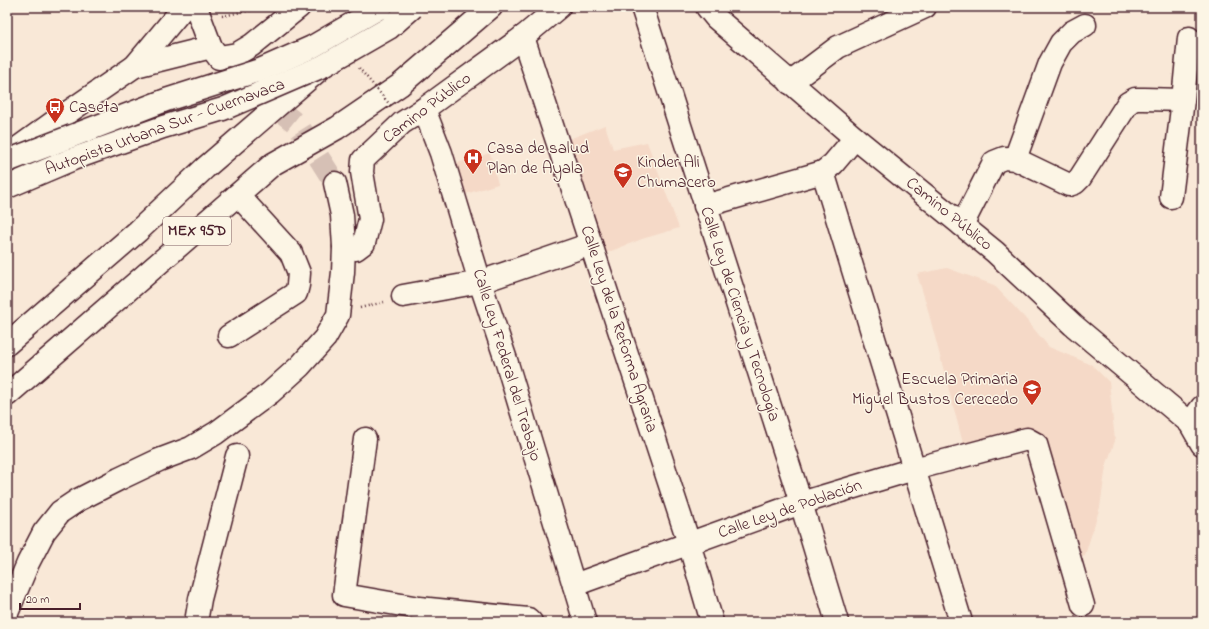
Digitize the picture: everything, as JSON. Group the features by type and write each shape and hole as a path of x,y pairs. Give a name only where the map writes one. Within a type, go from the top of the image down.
{"main road":[{"path":"7,156 135,66 184,7"},
{"path":"135,66 237,54 252,45 299,7"},
{"path":"318,57 381,7"},
{"name":"MEX 95D","path":"7,344 138,231 206,168 374,22 389,7"},
{"path":"318,57 389,28 412,7"},
{"name":"MEX 95D","path":"7,395 273,164 337,128 400,84 491,7"},
{"name":"Camino Público","path":"344,247 356,249 364,243 370,220 362,172 363,160 402,123 424,109 523,37 559,7"},
{"name":"Calle Ley de Ciencia y Tecnología","path":"642,7 801,503 837,622"},
{"path":"790,83 838,47 925,7"},
{"name":"Camino Público","path":"717,10 790,83 995,252 1073,325 1196,415"},
{"path":"198,14 218,57"},
{"path":"1015,159 1050,63 1061,43 1072,32 1085,25"},
{"name":"Calle Ley de la Reforma Agraria","path":"523,37 689,543 712,622"},
{"path":"1172,197 1184,100 1189,38"},
{"name":"Autopista Urbana Sur - Cuernavaca","path":"7,162 166,100 260,70 318,57"},
{"name":"Autopista Urbana Sur - Cuernavaca","path":"7,187 88,154 162,127 222,109 318,57"},
{"path":"962,225 994,162 1004,158 1015,159 1069,185 1080,178 1128,103 1136,99 1184,100"},
{"name":"Calle Ley Federal del Trabajo","path":"424,109 441,153 480,282 506,360 585,622"},
{"path":"705,206 823,172 833,164 855,138"},
{"path":"823,172 961,622"},
{"path":"14,614 31,556 44,532 60,512 78,500 105,486 159,460 191,448 216,433 270,393 300,366 325,338 338,315 344,272 342,215 335,183"},
{"path":"229,336 296,293 299,273 291,253 238,195"},
{"path":"403,296 480,282 591,244"},
{"path":"1196,415 1202,444"},
{"path":"365,439 344,595 419,608 528,620 532,622"},
{"name":"Calle Ley de Población","path":"574,585 801,503 914,469 1010,442 1027,439 1036,444 1083,605"},
{"path":"196,622 200,599 237,456"}],"path":[{"path":"198,14 269,7"},
{"path":"338,315 403,296"}],"shaded area":[{"name":"Kinder Ali Chumacero","path":"605,125 613,149 647,142 679,228 642,239 601,255 567,140"},
{"name":"Casa de salud Plan de Ayala","path":"490,153 498,184 456,197 448,166"},
{"name":"Escuela Primaria Miguel Bustos Cerecedo","path":"947,268 994,285 1024,317 1049,347 1092,365 1109,382 1115,441 1106,466 1100,507 1085,555 1064,563 1023,430 964,447 917,274"}],"tunnel":[{"path":"225,67 298,125 335,183"}],"place":[{"name":"Caseta","path":"55,124"},
{"name":"Casa de salud Plan de Ayala","path":"473,175"},
{"name":"Kinder Ali Chumacero","path":"623,189"},
{"name":"Escuela Primaria Miguel Bustos Cerecedo","path":"1032,406"}]}
